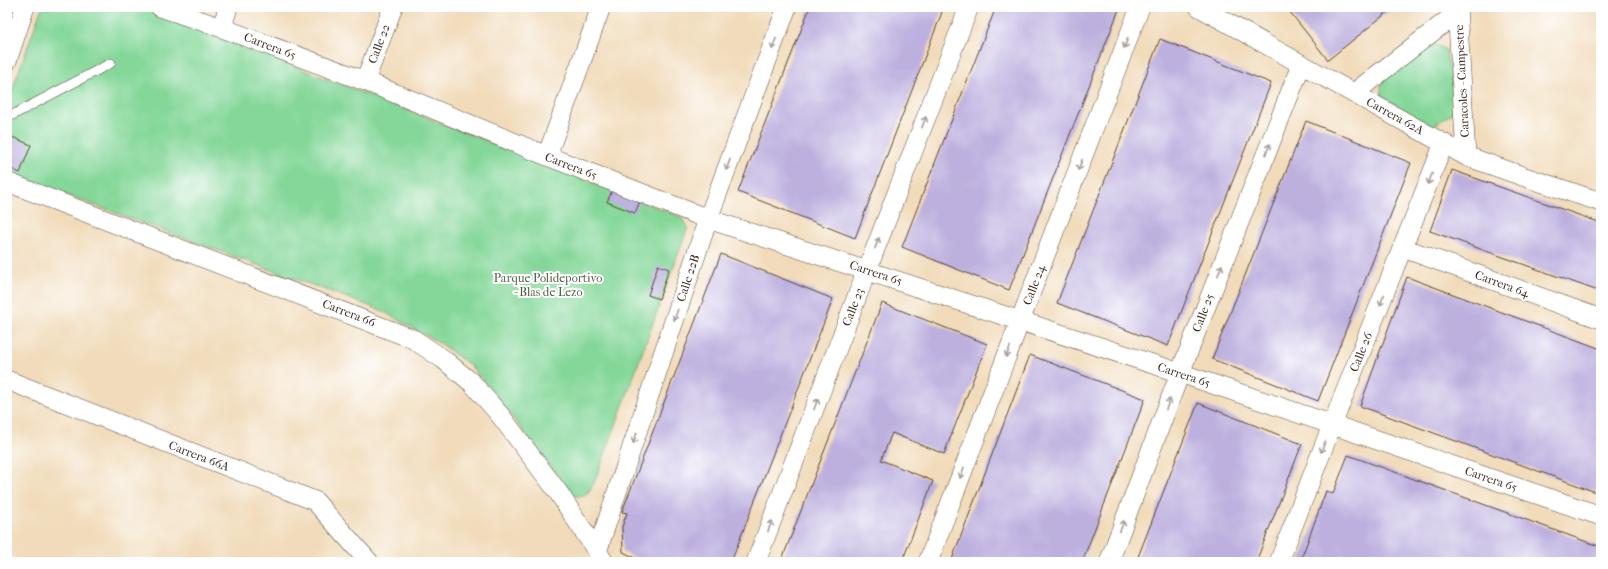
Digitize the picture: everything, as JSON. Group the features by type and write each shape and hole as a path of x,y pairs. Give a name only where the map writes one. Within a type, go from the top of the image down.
{"street":[{"path":"7,61 25,7"},
{"name":"Carrera 65","path":"160,7 222,28 365,81 547,156 708,219 1180,373 1601,516"},
{"path":"222,28 228,7"},
{"name":"Calle 22","path":"365,81 393,7"},
{"path":"547,156 601,7"},
{"name":"Calle 22B","path":"600,557 708,219 787,7"},
{"name":"Calle 23","path":"756,562 969,7"},
{"name":"Calle 24","path":"928,562 1140,7"},
{"name":"Carrera 62A","path":"1199,7 1466,156 1601,202"},
{"path":"1354,93 1458,9"},
{"name":"Caracoles - Campestre","path":"1458,9 1466,156"},
{"name":"Calle 25","path":"1108,562 1180,373 1301,65"},
{"name":"Calle 26","path":"1279,562 1444,143"},
{"name":"Carrera 66","path":"7,182 413,339 443,359 472,383 500,414 558,492 600,557"},
{"name":"Carrera 64","path":"1402,248 1601,319"},
{"name":"Carrera 66A","path":"7,380 315,501 369,562"}],"lane":[{"path":"7,118 111,63"}],"green space":[{"name":"Parque Polideportivo - Blas de Lezo","path":"42,7 143,7 681,217 688,227 607,449 593,485 585,496 573,496 493,392 470,365 441,344 383,311 7,173 7,104"},
{"path":"1434,44 1446,50 1454,99 1452,113 1433,126 1400,108 1382,96 1381,89 1382,78 1414,52"}],"building":[{"path":"810,7 944,7 855,238 738,192"},
{"path":"996,7 1120,7 1009,290 902,247"},
{"path":"1286,7 1394,7 1328,60"},
{"path":"1160,39 1271,83 1168,346 1057,303"},
{"path":"1306,121 1411,163 1318,401 1212,359"},
{"path":"12,137 31,145 20,173 7,167 7,150"},
{"path":"1452,170 1601,223 1601,292 1430,231"},
{"path":"612,191 640,201 635,213 607,202"},
{"path":"721,254 833,299 731,562 644,562 623,552 622,527 627,513 622,512"},
{"path":"658,265 669,269 659,299 648,295"},
{"path":"1407,277 1601,349 1601,494 1360,406"},
{"path":"882,303 987,344 944,454 892,433 881,460 933,481 902,562 781,562"},
{"path":"1030,355 1145,399 1082,562 951,562"},
{"path":"1198,403 1302,444 1272,521 1256,562 1136,562"},
{"path":"1348,455 1601,547 1601,562 1300,562 1326,491 1333,494"}]}
